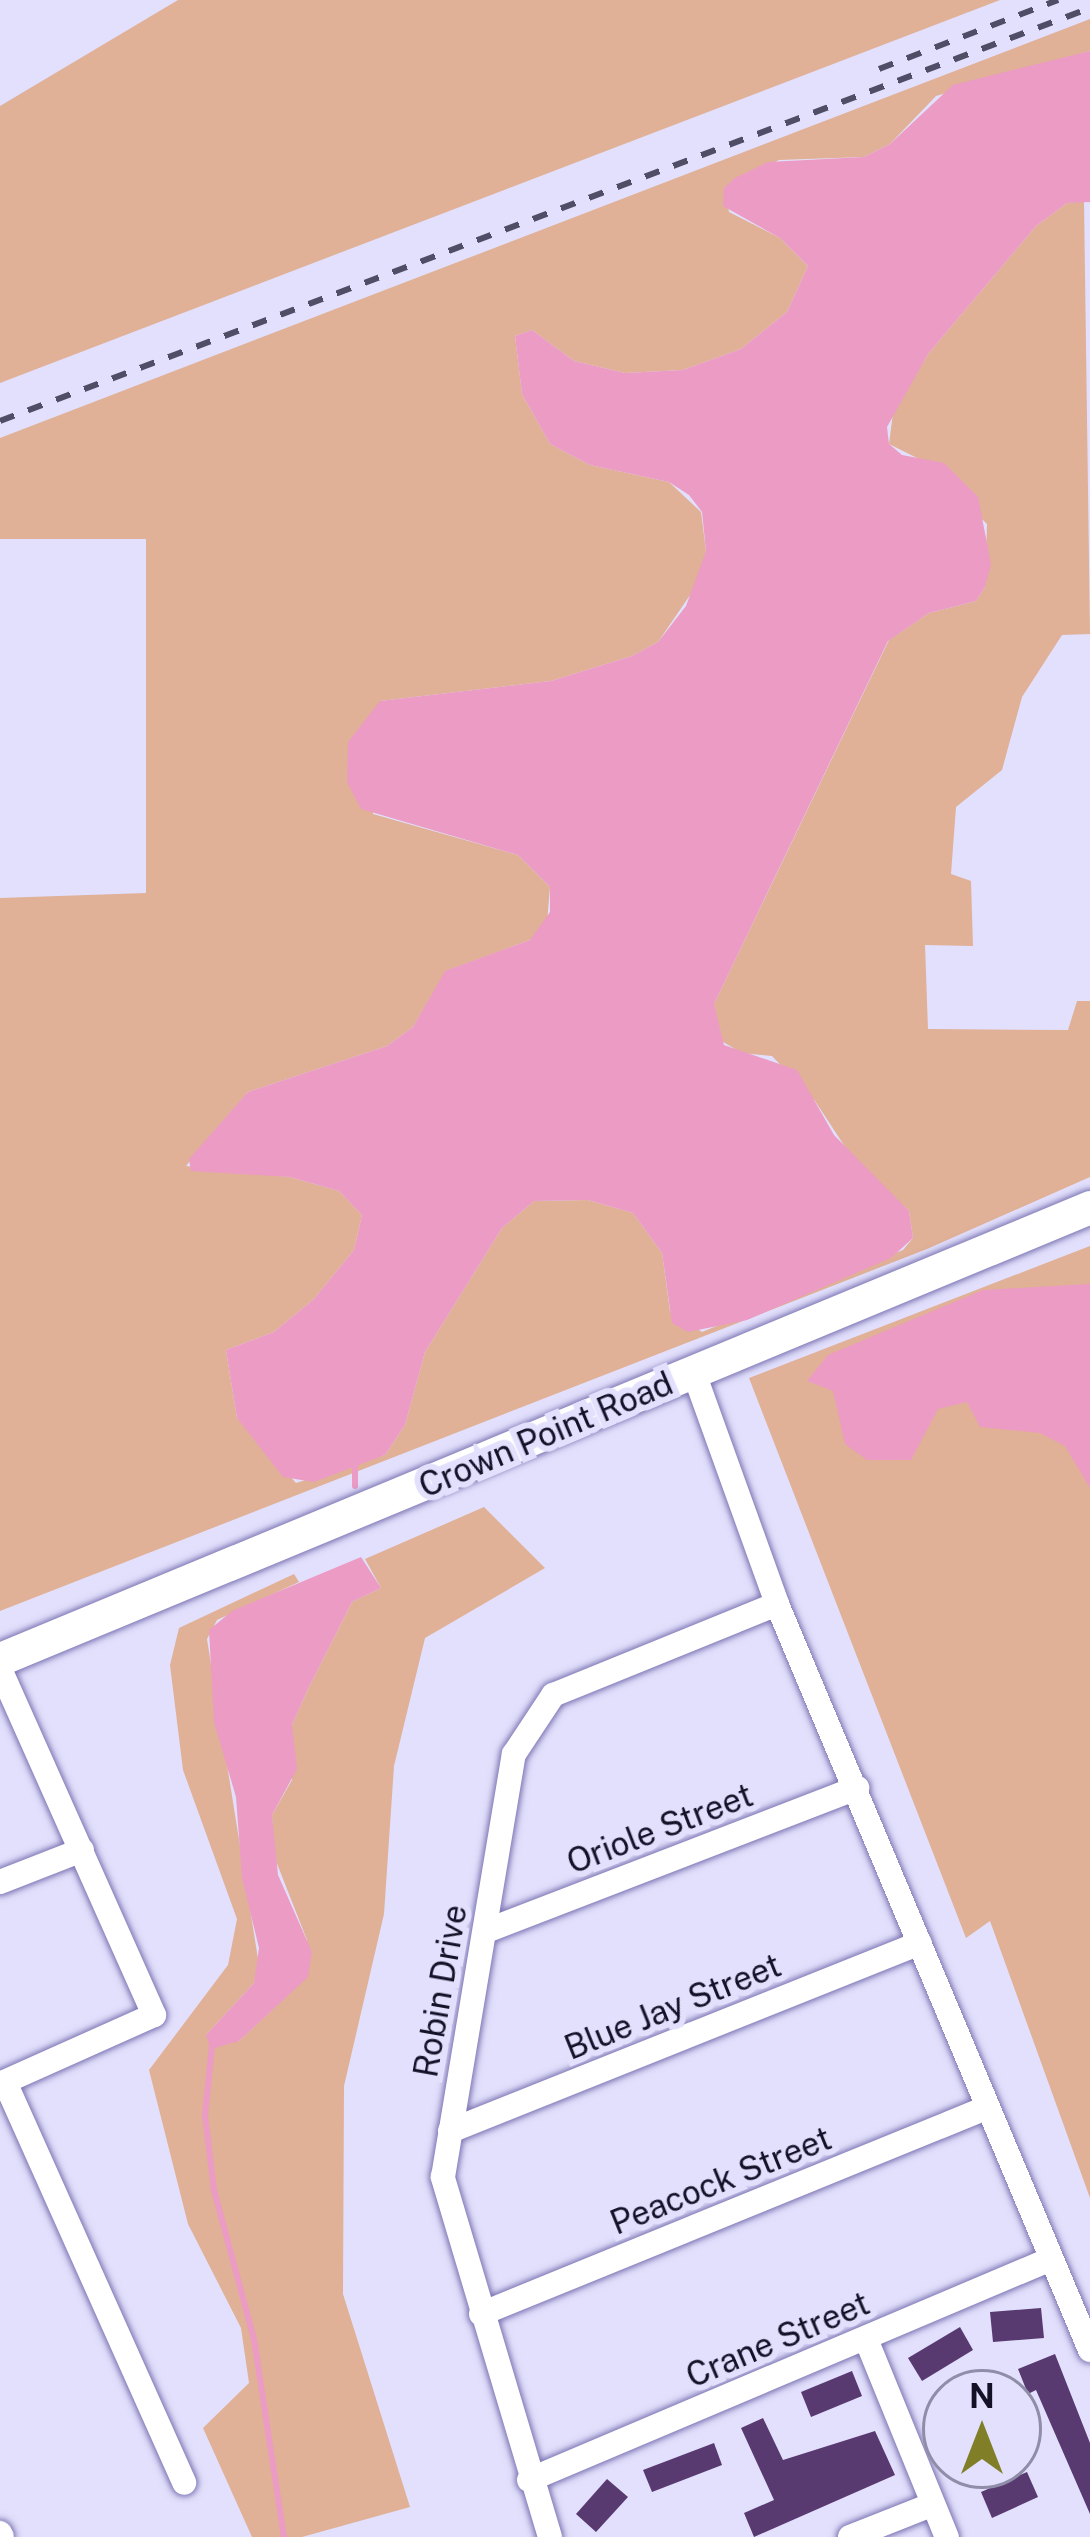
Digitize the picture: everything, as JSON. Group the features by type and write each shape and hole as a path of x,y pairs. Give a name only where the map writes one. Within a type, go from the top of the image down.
{"main road":[{"name":"Crown Point Road","path":"0,1659 1090,1208"}],"street":[{"path":"694,1373 777,1604 1090,2350"},
{"name":"Robin Drive","path":"550,2537 442,2177 514,1754 553,1695 777,1604"},
{"path":"0,1669 9,1712 82,1850 154,2015 3,2083 184,2483"},
{"name":"Oriole Street","path":"486,1931 857,1788"},
{"path":"0,1882 82,1850"},
{"name":"Blue Jay Street","path":"450,2131 920,1943"},
{"name":"Peacock Street","path":"481,2314 986,2108"},
{"name":"Crane Street","path":"530,2480 1051,2259"},
{"path":"866,2339 947,2537"},
{"path":"850,2537 931,2505"}],"shaded area":[{"path":"178,0 1000,0 0,383 0,106"},
{"path":"1090,19 1090,51 936,96 890,144 864,157 779,160 724,188 729,212 780,238 808,266 787,312 741,349 683,370 625,373 574,361 532,330 515,336 522,394 550,444 590,465 669,482 701,512 706,551 697,585 658,642 632,656 551,681 380,701 373,814 518,855 550,887 547,923 530,940 446,971 413,1027 387,1046 248,1092 186,1166 290,1177 339,1191 362,1215 354,1250 314,1299 274,1332 226,1350 237,1418 296,1483 385,1455 405,1425 425,1352 502,1228 534,1201 588,1200 633,1213 662,1253 670,1311 702,1332 903,1250 913,1238 909,1211 855,1162 815,1101 772,1056 742,1053 718,1039 714,1004 889,640 929,613 976,601 985,587 987,524 923,461 889,444 893,413 928,354 1036,226 1067,203 1084,201 1090,634 1062,635 1022,697 1002,770 956,807 951,874 971,881 973,946 925,945 928,1029 1068,1030 1077,1001 1090,1001 1090,1177 927,1249 0,1611 0,898 146,893 146,539 0,539 0,438"},
{"path":"1090,51 1090,202 1067,203 1036,226 928,354 887,427 889,444 902,455 944,463 978,497 991,564 985,587 976,601 929,613 888,641 714,1004 724,1045 797,1070 834,1135 909,1211 913,1238 891,1258 747,1320 688,1332 672,1323 662,1253 633,1213 588,1200 534,1201 502,1228 425,1352 405,1425 385,1455 314,1482 283,1477 237,1418 226,1350 274,1332 314,1299 354,1250 362,1215 339,1191 290,1177 191,1171 189,1159 248,1092 387,1046 413,1027 445,971 530,940 550,912 550,887 518,855 361,809 347,782 348,742 380,701 551,681 632,656 658,642 686,606 706,551 702,512 689,495 669,482 590,465 550,444 522,394 515,336 532,330 574,361 625,373 683,370 741,349 787,312 808,266 780,238 723,206 724,188 735,178 768,162 864,157 890,144 953,85"},
{"path":"1090,1246 1090,2198 990,1921 966,1938 749,1378"},
{"path":"1090,1284 1090,1488 1065,1446 1040,1433 980,1427 967,1402 938,1409 911,1460 867,1460 845,1444 833,1391 807,1381 828,1355 983,1290"},
{"path":"484,1507 545,1568 425,1638 394,1766 384,1914 344,2086 343,2294 410,2507 302,2537 252,2537 203,2428 249,2383 241,2328 188,2224 149,2070 228,1965 237,1919 183,1770 170,1665 179,1628 294,1574 299,1582 217,1620 207,1639 259,1965 254,1983 206,2035 239,2041 308,1976 307,1940 274,1856 272,1815 292,1780 292,1725 307,1691 352,1602 381,1588 365,1559"},
{"path":"361,1557 381,1588 352,1602 307,1691 292,1725 297,1769 272,1815 278,1875 312,1952 308,1977 239,2041 211,2049 206,2035 254,1983 259,1948 242,1878 236,1797 214,1722 209,1630 232,1611"}],"building":[{"path":"1041,2308 1044,2338 993,2342 990,2312"},
{"path":"960,2327 973,2350 942,2369 922,2369 922,2381 908,2358"},
{"path":"1055,2354 1090,2443 1090,2514 1042,2404 1042,2369 1018,2369"},
{"path":"852,2371 862,2396 811,2417 801,2392"},
{"path":"763,2418 783,2460 875,2431 895,2475 754,2537 744,2513 774,2500 741,2428"},
{"path":"714,2443 722,2465 652,2492 643,2470"},
{"path":"607,2479 628,2497 596,2532 576,2514"},
{"path":"1034,2489 1038,2497 992,2518 981,2492"}],"waterway":[{"path":"355,1466 355,1486"},
{"path":"212,2046 205,2115 214,2190 254,2339 284,2537"}],"railway":[{"path":"879,69 1058,0"},
{"path":"0,421 1090,8"}]}
